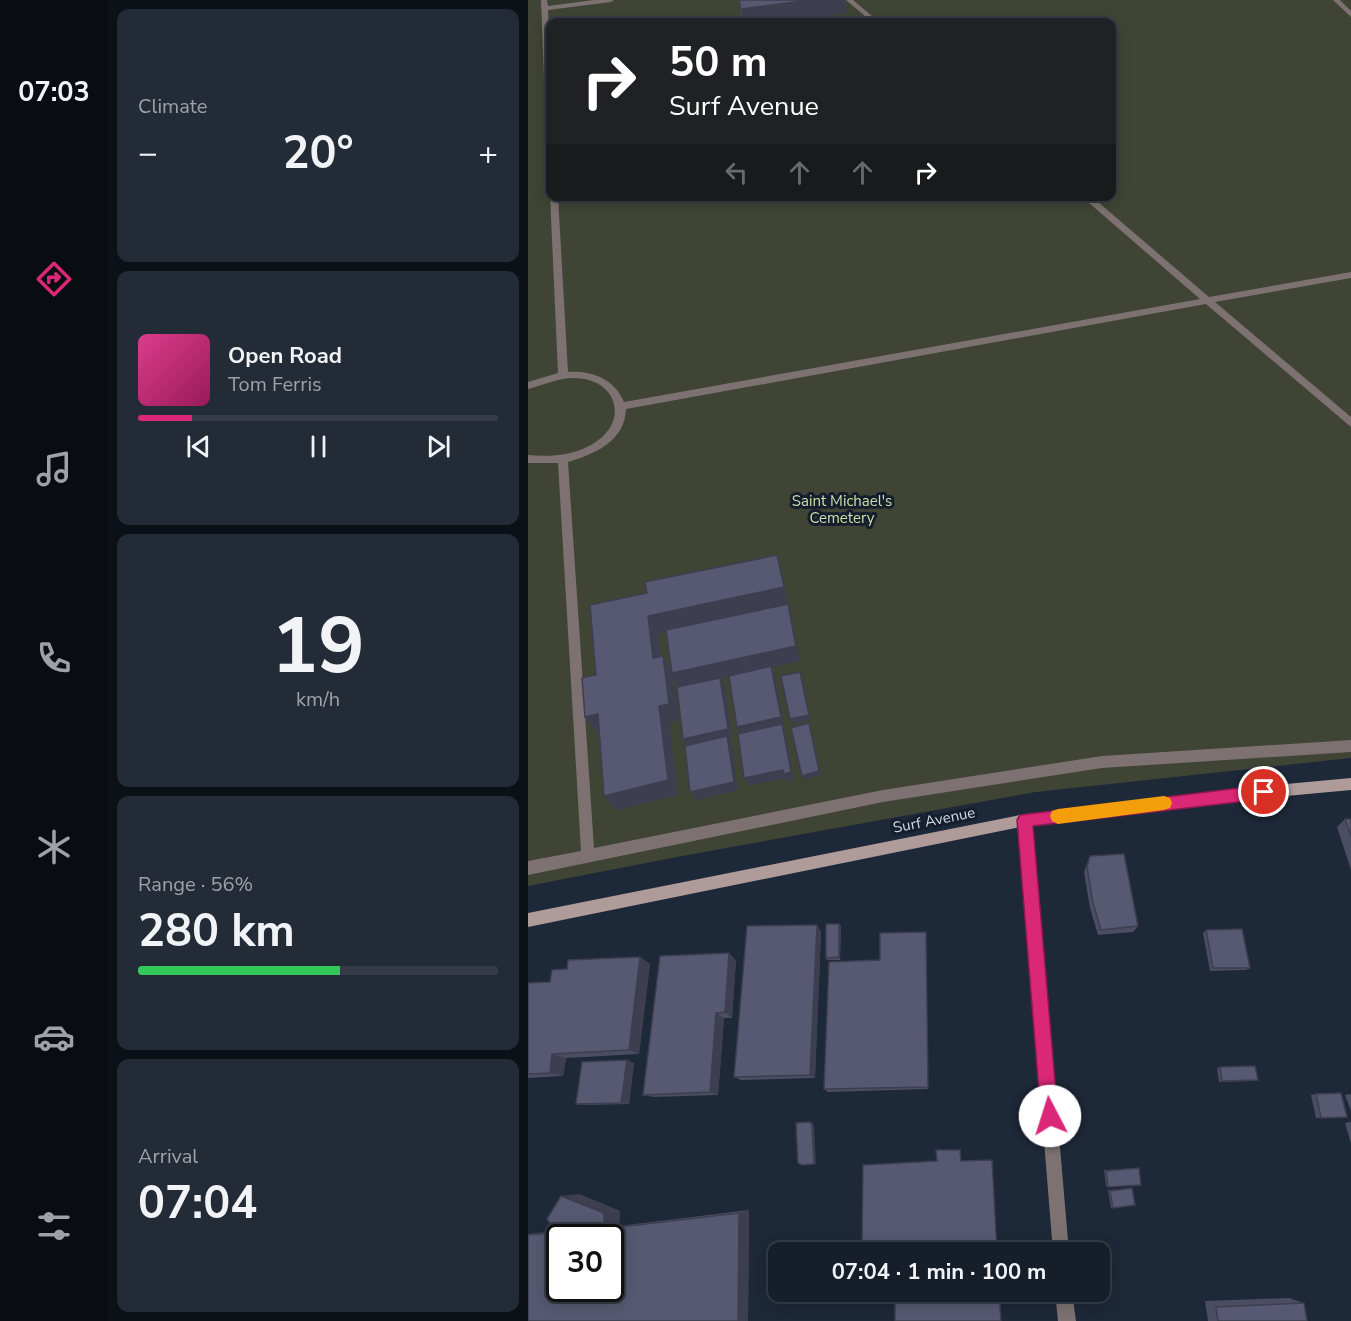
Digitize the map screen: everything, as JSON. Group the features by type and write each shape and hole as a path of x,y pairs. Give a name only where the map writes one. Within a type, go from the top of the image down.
{"street":[{"path":"546,46 544,4 611,0"},
{"path":"849,0 871,18"},
{"path":"1336,0 1351,15"},
{"path":"554,201 563,375"},
{"path":"1091,201 1351,423"},
{"path":"620,406 1351,275"},
{"path":"528,386 563,375 594,377 610,387 620,400 620,416 612,432 596,447 574,457 551,462 528,459"},
{"path":"563,459 588,856"},
{"path":"528,868 883,796 1102,762 1351,746"},
{"name":"Surf Avenue","path":"528,920 1025,820 1351,784"},
{"path":"1025,820 1060,1242"},
{"path":"1065,1302 1066,1321"}],"green space":[{"name":"Saint Michael's Cemetery","path":"528,0 1351,0 1351,758 1036,792 528,886"}],"building":[{"path":"739,0 810,0 741,9"},
{"path":"777,555 784,587 648,616 653,658 663,656 669,704 659,706 668,780 604,796 598,714 585,717 582,678 596,675 590,605 647,593 645,582"},
{"path":"788,604 796,646 672,673 666,630"},
{"path":"771,666 781,717 737,727 729,676"},
{"path":"800,672 809,715 790,719 781,676"},
{"path":"720,678 728,729 683,739 677,687"},
{"path":"809,723 819,771 802,776 791,728"},
{"path":"782,724 791,772 784,774 783,770 744,778 738,734"},
{"path":"727,736 734,782 690,792 685,746"},
{"path":"1345,819 1351,819 1351,836"},
{"path":"1124,854 1138,926 1101,930 1093,903 1087,866 1090,856"},
{"path":"826,924 839,924 839,957 826,958"},
{"path":"817,925 810,1075 734,1077 747,926"},
{"path":"1242,929 1250,968 1213,968 1206,930"},
{"path":"926,932 928,1087 824,1089 829,962 880,960 880,933"},
{"path":"729,953 725,1012 716,1013 710,1092 643,1095 660,956"},
{"path":"640,957 629,1050 552,1054 550,1073 528,1074 528,983 550,982 552,970 567,969 568,960"},
{"path":"627,1060 621,1103 576,1104 582,1062"},
{"path":"1255,1066 1258,1080 1222,1081 1220,1067"},
{"path":"1341,1093 1347,1117 1321,1118 1316,1094"},
{"path":"810,1122 814,1164 802,1165 798,1163 796,1123"},
{"path":"936,1150 960,1150 961,1161 992,1160 996,1242 862,1242 863,1165 937,1161"},
{"path":"1139,1168 1141,1185 1108,1187 1106,1171"},
{"path":"1132,1188 1135,1205 1113,1208 1110,1191"},
{"path":"561,1196 604,1213 604,1224 550,1224 547,1219"},
{"path":"739,1213 738,1321 528,1321 528,1235 546,1232 546,1302 624,1302 624,1227"},
{"path":"895,1302 1000,1302 1001,1321 895,1321"},
{"path":"1304,1303 1307,1321 1218,1321 1216,1307"}],"slow traffic":[{"path":"1058,816 1164,803"}],"route":[{"path":"1050,1116 1025,820 1264,792"}]}
